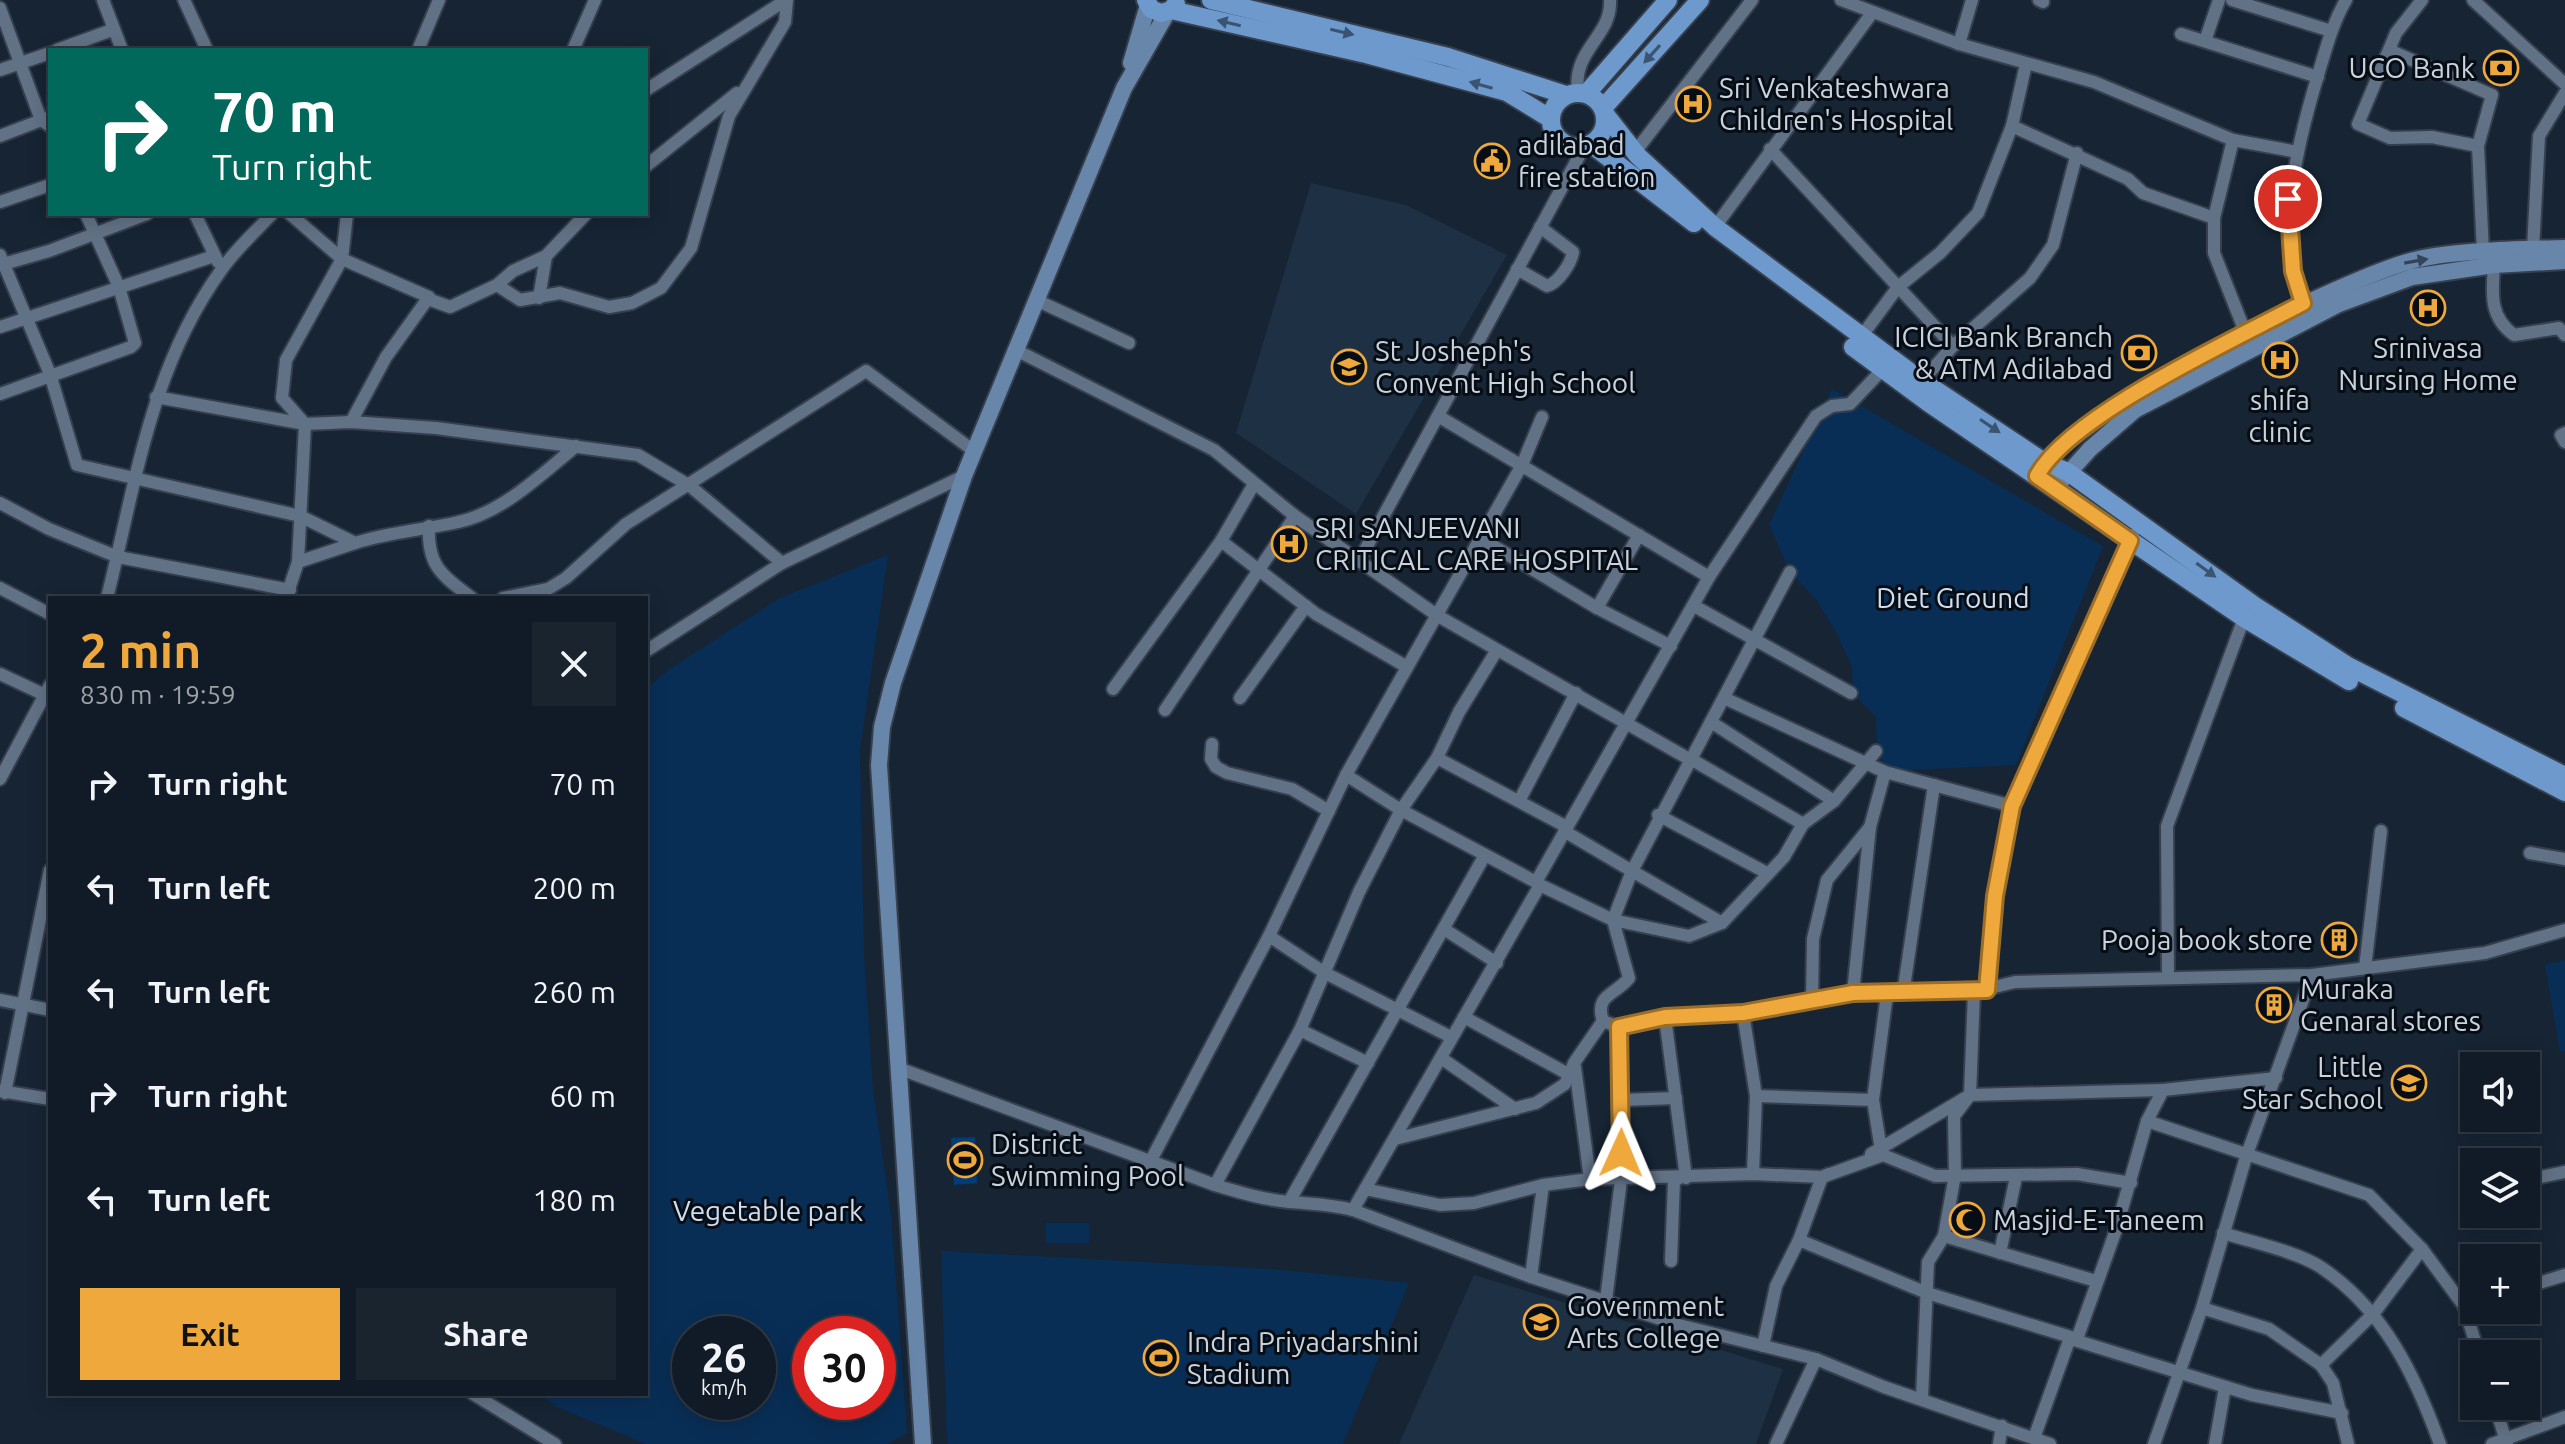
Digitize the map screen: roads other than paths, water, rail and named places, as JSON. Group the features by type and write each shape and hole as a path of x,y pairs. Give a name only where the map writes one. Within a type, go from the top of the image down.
{"main road":[{"path":"1211,0 1448,57 1577,93 1604,111 1635,152 1715,227 2041,469 2055,488 2244,618 2342,677 2565,792"},
{"path":"1551,119 1555,105 1577,93 1668,0"},
{"path":"1588,145 1603,131 1604,111 1700,0"},
{"path":"1147,2 1156,12 1172,8 1366,54 1507,92 1551,119 1560,140 1588,145 1883,369 2041,469 2068,472 2255,606 2348,666 2565,776"},
{"path":"923,1444 879,765 882,727 893,683 964,476 1124,88 1147,2"},
{"path":"1124,88 1172,8"},
{"path":"2041,469 2099,415 2246,334 2398,281 2533,249 2565,248"},
{"path":"2488,259 2565,261"},
{"path":"2055,488 2135,410 2306,311"}],"street":[{"path":"103,0 121,48"},
{"path":"184,0 204,48"},
{"path":"419,48 439,0"},
{"path":"574,48 595,0"},
{"path":"497,285 517,299 560,293 615,307 644,299 661,288 691,248 729,116 785,22 786,0"},
{"path":"648,89 786,0"},
{"path":"1577,93 1579,62 1604,27 1610,0"},
{"path":"1635,152 1752,0"},
{"path":"1841,0 1959,44 2094,82 2233,140 2298,152"},
{"path":"1959,44 1972,0"},
{"path":"2205,41 2219,0"},
{"path":"2232,0 2331,31"},
{"path":"2266,13 2271,0"},
{"path":"2306,311 2293,271 2288,199 2307,106 2331,31 2346,0"},
{"path":"2422,0 2396,33 2358,124 2390,138 2432,137 2478,146"},
{"path":"2473,0 2565,84"},
{"path":"0,8 47,121 0,136"},
{"path":"1715,227 1872,13"},
{"path":"62,48 112,30"},
{"path":"2181,34 2318,77"},
{"path":"2389,50 2492,95 2478,146 2492,301 2499,325 2514,335 2559,328 2565,335"},
{"path":"0,70 48,54"},
{"path":"1861,337 1898,287 1940,253 1978,213 2012,126 2026,64"},
{"path":"648,164 744,88"},
{"path":"2533,249 2539,136 2565,93"},
{"path":"2012,126 2077,153 2128,179 2143,193 2214,218"},
{"path":"2233,140 2214,218 2214,253 2246,334"},
{"path":"1359,561 1540,227 1588,145"},
{"path":"1770,149 1953,346"},
{"path":"1922,381 1953,346 2030,278 2053,245 2077,153"},
{"path":"0,202 48,186"},
{"path":"0,394 135,343 119,287 87,216"},
{"path":"142,216 1,261 28,316 50,374 77,465 300,516 355,543"},
{"path":"196,216 222,268"},
{"path":"108,596 133,478 156,397 222,268 270,216"},
{"path":"292,216 342,259 450,307 497,285 513,271 546,256 584,216"},
{"path":"0,503 49,529 118,557 288,594 298,562 305,424 282,398 286,360 342,259 347,216"},
{"path":"1517,269 1547,286 1554,284 1572,259 1573,252 1540,227"},
{"path":"0,327 214,256"},
{"path":"539,298 546,256"},
{"path":"543,273 560,293"},
{"path":"351,422 386,357 428,299"},
{"path":"1036,300 1129,343"},
{"path":"1016,350 1214,450 1295,516 1438,616 1803,824"},
{"path":"1353,1210 1451,1037 1497,963 1565,829 1696,607 1709,577 1816,416 1832,406 1850,404 1883,369"},
{"path":"513,596 548,589 626,524 866,371 974,451"},
{"path":"156,397 305,424 351,422 436,428 638,455 690,486 782,563"},
{"path":"1438,416 1709,577"},
{"path":"1149,1164 1269,936 1346,775 1522,465 1542,417"},
{"path":"2565,433 2561,435 2565,442"},
{"path":"298,562 392,531 460,522 502,502 576,446"},
{"path":"648,650 782,563 964,476"},
{"path":"1113,689 1221,541 1254,484"},
{"path":"1165,710 1257,578 1257,570 1295,516"},
{"path":"1987,990 1995,896 2012,806 2140,522"},
{"path":"429,526 428,550 433,563 470,596"},
{"path":"1597,608 1639,535"},
{"path":"1480,538 1597,608 1671,646"},
{"path":"1221,541 1306,606 1407,667"},
{"path":"1603,1021 1600,1012 1606,994 1629,978 1613,920 1632,871 1658,815 1790,572"},
{"path":"99,596 113,574"},
{"path":"0,588 48,613"},
{"path":"1240,698 1306,606"},
{"path":"1696,607 1851,693"},
{"path":"2168,978 2167,826 2244,618"},
{"path":"1215,1185 1300,1030 1359,892 1401,810 1437,758 1459,712 1497,650"},
{"path":"0,674 48,690 1,772"},
{"path":"1519,801 1576,693"},
{"path":"1724,698 1885,772 2012,806"},
{"path":"1711,722 1834,801"},
{"path":"1212,744 1211,759 1227,773 1292,789 1329,811"},
{"path":"1346,775 1401,810 1613,920 1689,936 1722,923 1784,857 1803,824 1834,801 1863,762 1876,751"},
{"path":"1437,758 1519,801 1722,923"},
{"path":"1853,993 1870,827 1885,772"},
{"path":"1903,994 1934,785"},
{"path":"1658,815 1767,873"},
{"path":"1812,1002 1813,939 1827,880 1870,827"},
{"path":"2365,968 2381,831"},
{"path":"2530,853 2565,859"},
{"path":"1289,1202 1485,855"},
{"path":"48,888 44,925 3,1092 48,1099"},
{"path":"1444,929 1497,963"},
{"path":"1603,1021 1619,1027 1665,1017 1743,1013 1853,993 1974,992 2015,982 2312,975 2485,953 2565,930"},
{"path":"1269,936 1325,973 1399,1012 1406,1011 1451,1037"},
{"path":"2154,1444 2202,1308 2246,1157 2312,975"},
{"path":"1922,1398 1928,1262 1944,1236 1955,1175 1954,1116 1970,1095 1974,992"},
{"path":"1881,1150 1873,1100 1887,994"},
{"path":"0,1000 48,1009"},
{"path":"1743,1013 1756,1096 1753,1174"},
{"path":"1464,1017 1572,1069"},
{"path":"1665,1017 1676,1098 1682,1178"},
{"path":"1395,1139 1536,1103 1565,1084 1603,1021"},
{"path":"1606,1300 1621,1180 1619,1027"},
{"path":"1300,1030 1368,1063"},
{"path":"1441,1058 1515,1109"},
{"path":"898,1068 1149,1164 1215,1185 1289,1202 1326,1203 1353,1210 1531,1277 1679,1325 1816,1359 1884,1387 2050,1444"},
{"path":"1572,1069 1590,1179"},
{"path":"1763,1346 1776,1286 1799,1240 1822,1177 1881,1150 1970,1095 2163,1090 2276,1078"},
{"path":"2034,1438 2131,1183 2147,1121 2163,1090"},
{"path":"1756,1096 1873,1100"},
{"path":"1622,1100 1676,1098"},
{"path":"2147,1121 2246,1157 2369,1195 2460,1293"},
{"path":"1365,1189 1440,1205 1474,1203 1543,1185 1590,1179 1753,1174 1822,1177 1883,1155 1935,1176 2077,1174 2131,1183"},
{"path":"2540,1177 2565,1172"},
{"path":"2000,1253 2016,1177"},
{"path":"1671,1261 1674,1180 1682,1178"},
{"path":"1531,1277 1543,1185"},
{"path":"2223,1233 2320,1266 2374,1313 2423,1397 2440,1444"},
{"path":"1944,1236 2096,1281"},
{"path":"1799,1240 1927,1293 2177,1373 2342,1413"},
{"path":"2321,1365 2374,1313 2422,1249"},
{"path":"2540,1283 2565,1275"},
{"path":"2202,1308 2269,1329 2321,1365 2333,1383 2348,1444"},
{"path":"1776,1444 1816,1359"},
{"path":"2215,1444 2225,1387"},
{"path":"476,1396 555,1444"},
{"path":"2497,1420 2501,1442 2565,1417"},
{"path":"1999,1444 2002,1426"}],"place":[{"name":"UCO Bank","path":"2501,68"},
{"name":"Sri Venkateshwara Children's Hospital","path":"1693,104"},
{"name":"adilabad fire station","path":"1492,161"},
{"name":"Srinivasa Nursing Home","path":"2428,308"},
{"name":"ICICI Bank Branch & ATM Adilabad","path":"2139,353"},
{"name":"shifa clinic","path":"2280,360"},
{"name":"St Josheph's Convent High School","path":"1349,367"},
{"name":"SRI SANJEEVANI CRITICAL CARE HOSPITAL","path":"1289,544"},
{"name":"Pooja book store","path":"2339,940"},
{"name":"Muraka Genaral stores","path":"2274,1005"},
{"name":"Little Star School","path":"2409,1083"},
{"name":"District Swimming Pool","path":"965,1160"},
{"name":"Masjid-E-Taneem","path":"1967,1220"},
{"name":"Government Arts College","path":"1541,1322"},
{"name":"Indra Priyadarshini Stadium","path":"1161,1358"}],"park label":[{"name":"Diet Ground","path":"1953,598"},
{"name":"Vegetable park","path":"768,1211"}]}
